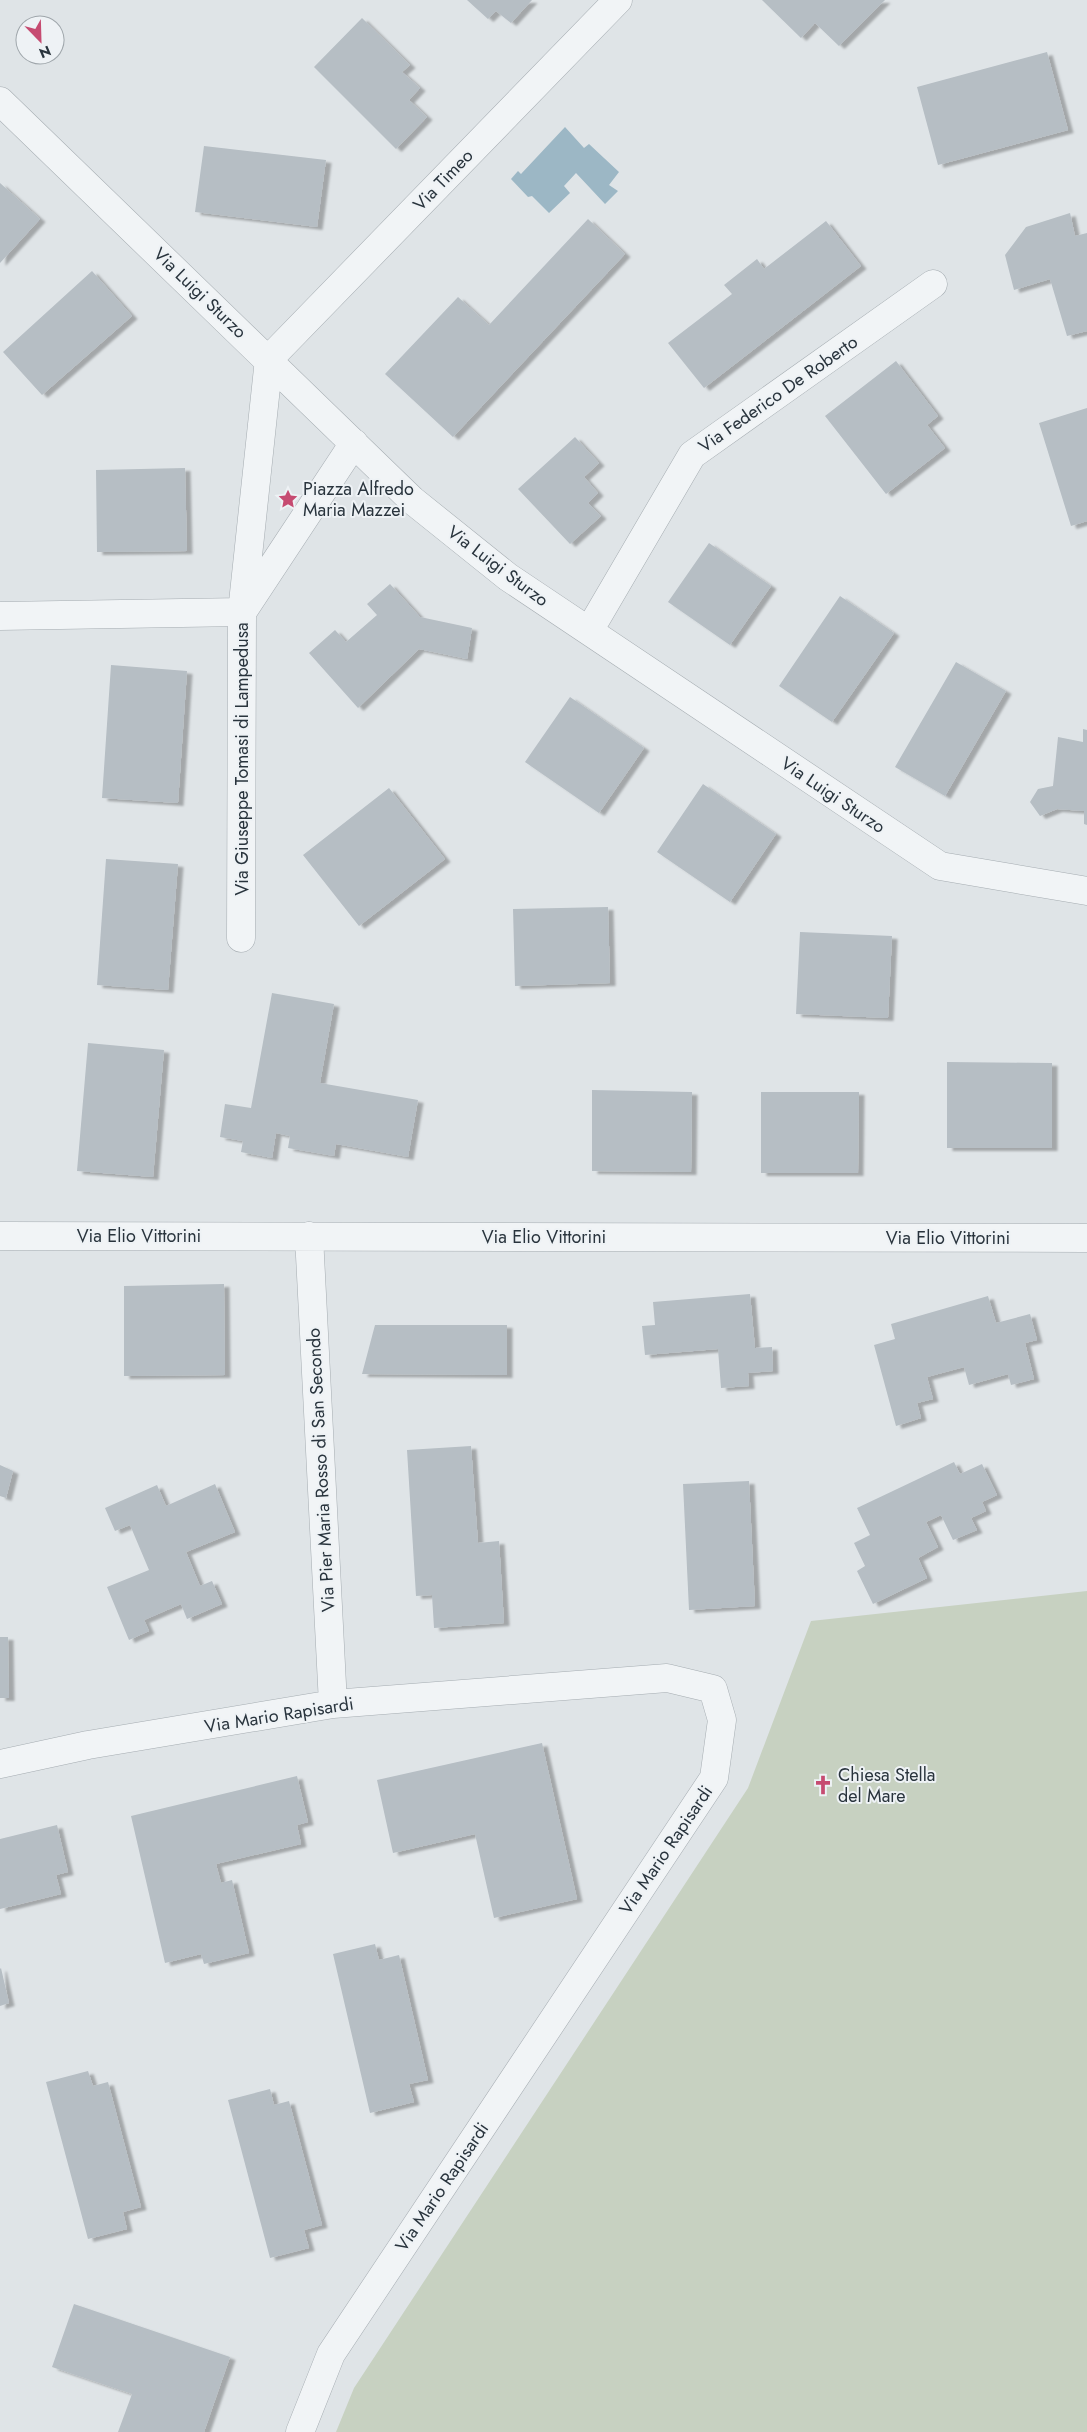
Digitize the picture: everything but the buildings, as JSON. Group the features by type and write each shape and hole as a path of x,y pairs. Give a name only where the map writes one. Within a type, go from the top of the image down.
{"street":[{"name":"Via Timeo","path":"269,359 618,0"},
{"name":"Via Luigi Sturzo","path":"0,100 269,359 412,500 508,576 940,866 1087,891"},
{"name":"Via Federico De Roberto","path":"589,632 692,454 933,284"},
{"path":"242,612 269,359"},
{"path":"242,612 354,443"},
{"name":"Via Giuseppe Tomasi di Lampedusa","path":"0,616 242,612 241,938"},
{"name":"Via Elio Vittorini","path":"0,1236 1087,1238"},
{"name":"Via Pier Maria Rosso di San Secondo","path":"309,1236 333,1704"},
{"name":"Via Mario Rapisardi","path":"0,1764 88,1745 333,1704 667,1678 713,1689 722,1720 714,1778 331,2354 300,2432"}],"green space":[{"path":"1087,1591 1087,2432 336,2432 354,2388 748,1788 811,1621"}],"water":[{"path":"565,127 584,148 589,144 619,172 609,185 618,191 605,204 576,173 564,186 570,193 549,213 532,196 528,197 511,179 518,171 521,174"}],"place":[{"name":"Piazza Alfredo Maria Mazzei","path":"288,499"},
{"name":"Chiesa Stella del Mare","path":"823,1785"}]}
